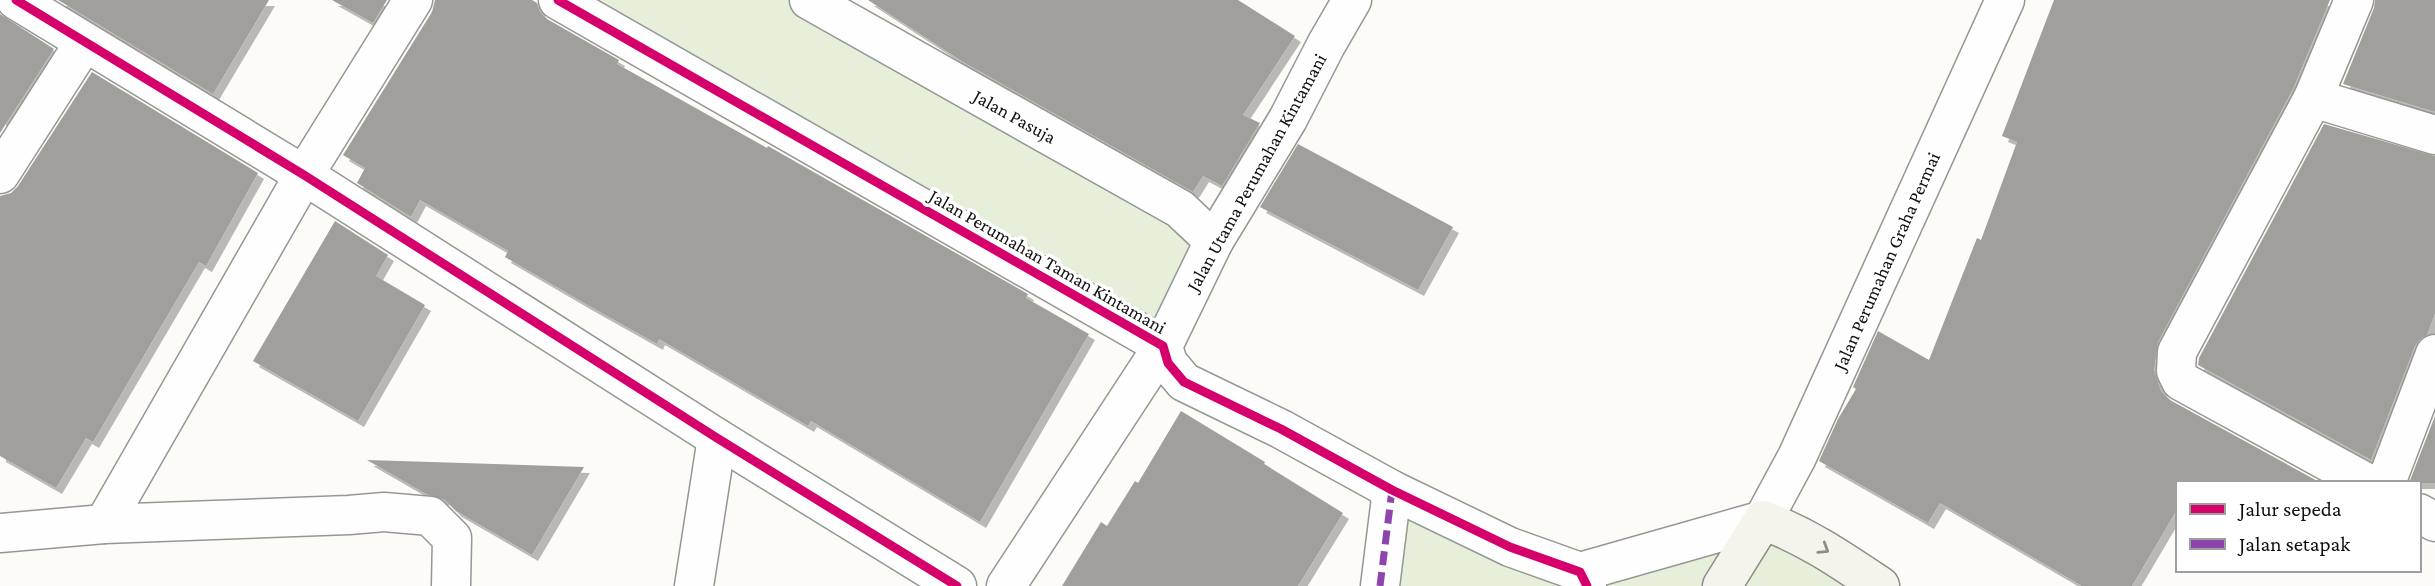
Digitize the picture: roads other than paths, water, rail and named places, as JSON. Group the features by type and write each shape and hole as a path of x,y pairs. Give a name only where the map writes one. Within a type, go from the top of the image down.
{"street":[{"path":"16,0 304,175 717,438 957,586"},
{"path":"104,524 304,175 413,0"},
{"name":"Jalan Perumahan Taman Kintamani","path":"558,0 1163,345 1168,363 1184,382 1281,429 1392,490 1583,579"},
{"name":"Jalan Pasuja","path":"809,0 1180,209 1214,241"},
{"name":"Jalan Perumahan Graha Permai","path":"1722,586 1763,520 1797,457 2005,0"},
{"path":"2354,0 2313,98 2177,352 2176,370 2181,381 2363,481"},
{"name":"Jalan Utama Perumahan Kintamani","path":"1006,586 1163,345 1214,241 1288,120 1337,5"},
{"path":"0,174 84,43"},
{"path":"2313,98 2435,135"},
{"path":"2387,481 2435,354"},
{"path":"694,586 717,438"},
{"path":"1380,586 1392,490"},
{"path":"0,533 104,524 384,512 430,516 452,538 451,586"},
{"path":"1583,579 1763,520 1807,538 1880,586"}]}
